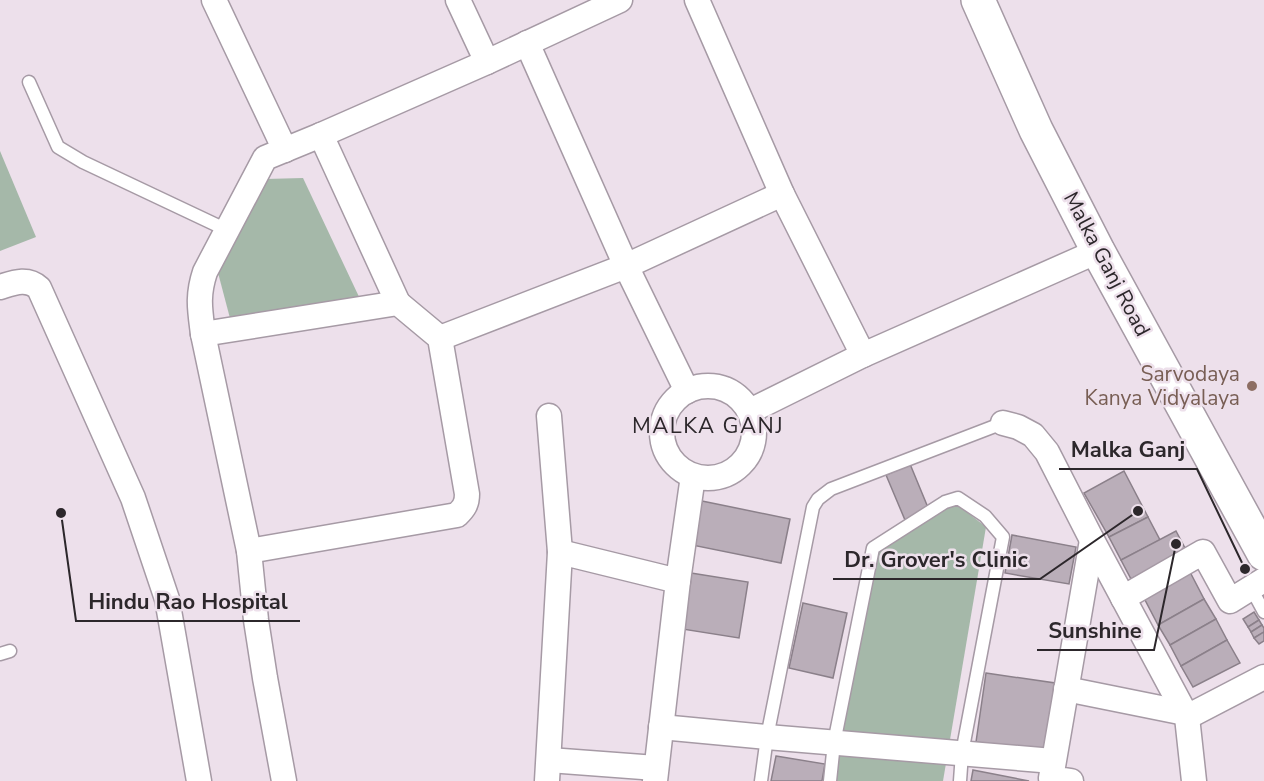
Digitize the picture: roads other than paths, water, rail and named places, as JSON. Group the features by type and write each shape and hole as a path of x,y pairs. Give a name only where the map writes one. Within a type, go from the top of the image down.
{"street":[{"path":"214,0 285,150"},
{"path":"458,0 487,62"},
{"path":"284,781 256,620 249,551 203,334 199,298 205,272 266,158 487,62 620,0"},
{"path":"697,0 782,194 863,355"},
{"name":"Malka Ganj Road","path":"978,0 1036,130 1098,251 1264,554"},
{"path":"527,43 626,266 687,391"},
{"path":"249,551 457,515 467,501 440,338 398,303 321,135"},
{"path":"440,338 626,266 782,194"},
{"path":"750,411 863,355 1098,251"},
{"path":"0,287 21,281 39,288 133,498 167,599 199,781"},
{"path":"203,334 398,303"},
{"path":"705,386 723,388 739,397 750,411 754,429 752,447 743,462 729,473 711,478 693,476 677,467 666,453 662,436 664,417 673,402 687,391 705,386"},
{"path":"549,416 560,552 548,770 655,775 693,476"},
{"path":"1003,423 1018,427 1033,435 1047,452 1186,715 1194,781"},
{"path":"1071,781 1051,778 1092,540"},
{"path":"560,552 678,581"},
{"path":"1123,598 1203,552 1230,601 1257,584"},
{"path":"1066,689 1186,715 1264,677"},
{"path":"661,727 1053,760"}],"lane":[{"path":"29,82 58,147 83,162 227,230"},
{"path":"761,781 767,737 813,507 818,499 831,489 1003,423"},
{"path":"830,781 834,743 873,548 945,502 958,498 985,516 1003,537 962,753 960,781"},
{"path":"1257,584 1264,612"}],"place":[{"name":"Sarvodaya Kanya Vidyalaya","path":"1252,386"},
{"name":"Dr. Grover's Clinic","path":"1138,511"},
{"name":"Hindu Rao Hospital","path":"61,513"},
{"name":"Sunshine","path":"1176,544"},
{"name":"Malka Ganj","path":"1245,569"}],"district":[{"name":"MALKA GANJ","path":"708,426"}]}
